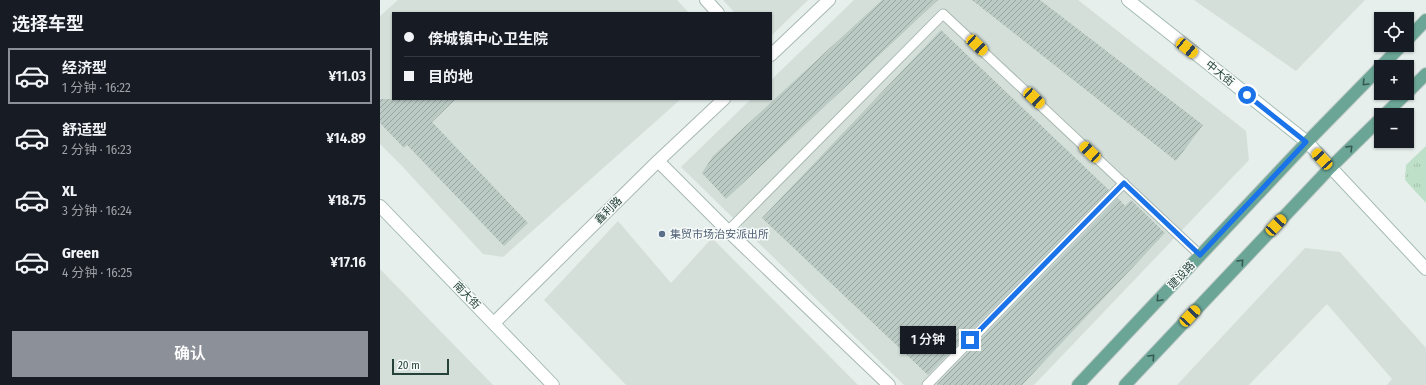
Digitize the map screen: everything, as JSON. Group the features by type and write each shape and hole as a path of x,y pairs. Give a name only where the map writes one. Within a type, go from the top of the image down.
{"main road":[{"path":"1414,33 1426,20"},
{"name":"建设路","path":"1078,385 1306,142 1395,52"},
{"path":"1414,86 1426,74"},
{"path":"1391,108 1400,100"},
{"path":"1125,385 1330,168 1374,125"}],"street":[{"path":"706,0 717,12"},
{"path":"772,54 829,0"},
{"name":"中大街","path":"1128,0 1306,142 1426,269"},
{"name":"鑫利路","path":"494,323 658,160 723,100"},
{"path":"658,160 728,231 889,385"},
{"name":"南大街","path":"380,206 553,385"}],"lane":[{"path":"728,231 943,14 1200,255"},
{"path":"927,385 1124,183"}],"shaded area":[{"path":"398,0 677,0 688,12 392,12 392,100 680,100 503,257 483,254 380,144 380,16"},
{"path":"723,0 808,0 772,35 772,12 734,12"},
{"path":"854,0 1078,0 1246,131 1249,160 1034,385 904,385 681,167 750,100 772,100 772,79"},
{"path":"1194,0 1365,0 1296,71"},
{"path":"618,221 671,283 712,238 858,385 626,385 544,300"},
{"path":"1305,248 1340,252 1426,348 1426,385 1387,385 1392,379 1327,304 1249,385 1177,385"},
{"path":"380,269 493,385 380,385"}],"green space":[{"path":"1426,146 1426,203 1405,180 1406,165"}],"building":[{"path":"882,0 938,0 726,199 702,173 713,156"},
{"path":"972,0 1040,0 1203,125 1176,161"},
{"path":"941,30 1109,190 928,375 762,218"},
{"path":"380,99 455,100 432,122 528,223 504,246 407,145 404,148 380,123"},
{"path":"1118,198 1125,206 1131,200 1165,233 1022,385 938,385 937,384"}],"place":[{"name":"集贸市场治安派出所","path":"662,234"}],"route":[{"path":"970,340 1124,183 1200,255 1306,142 1247,95"}]}
